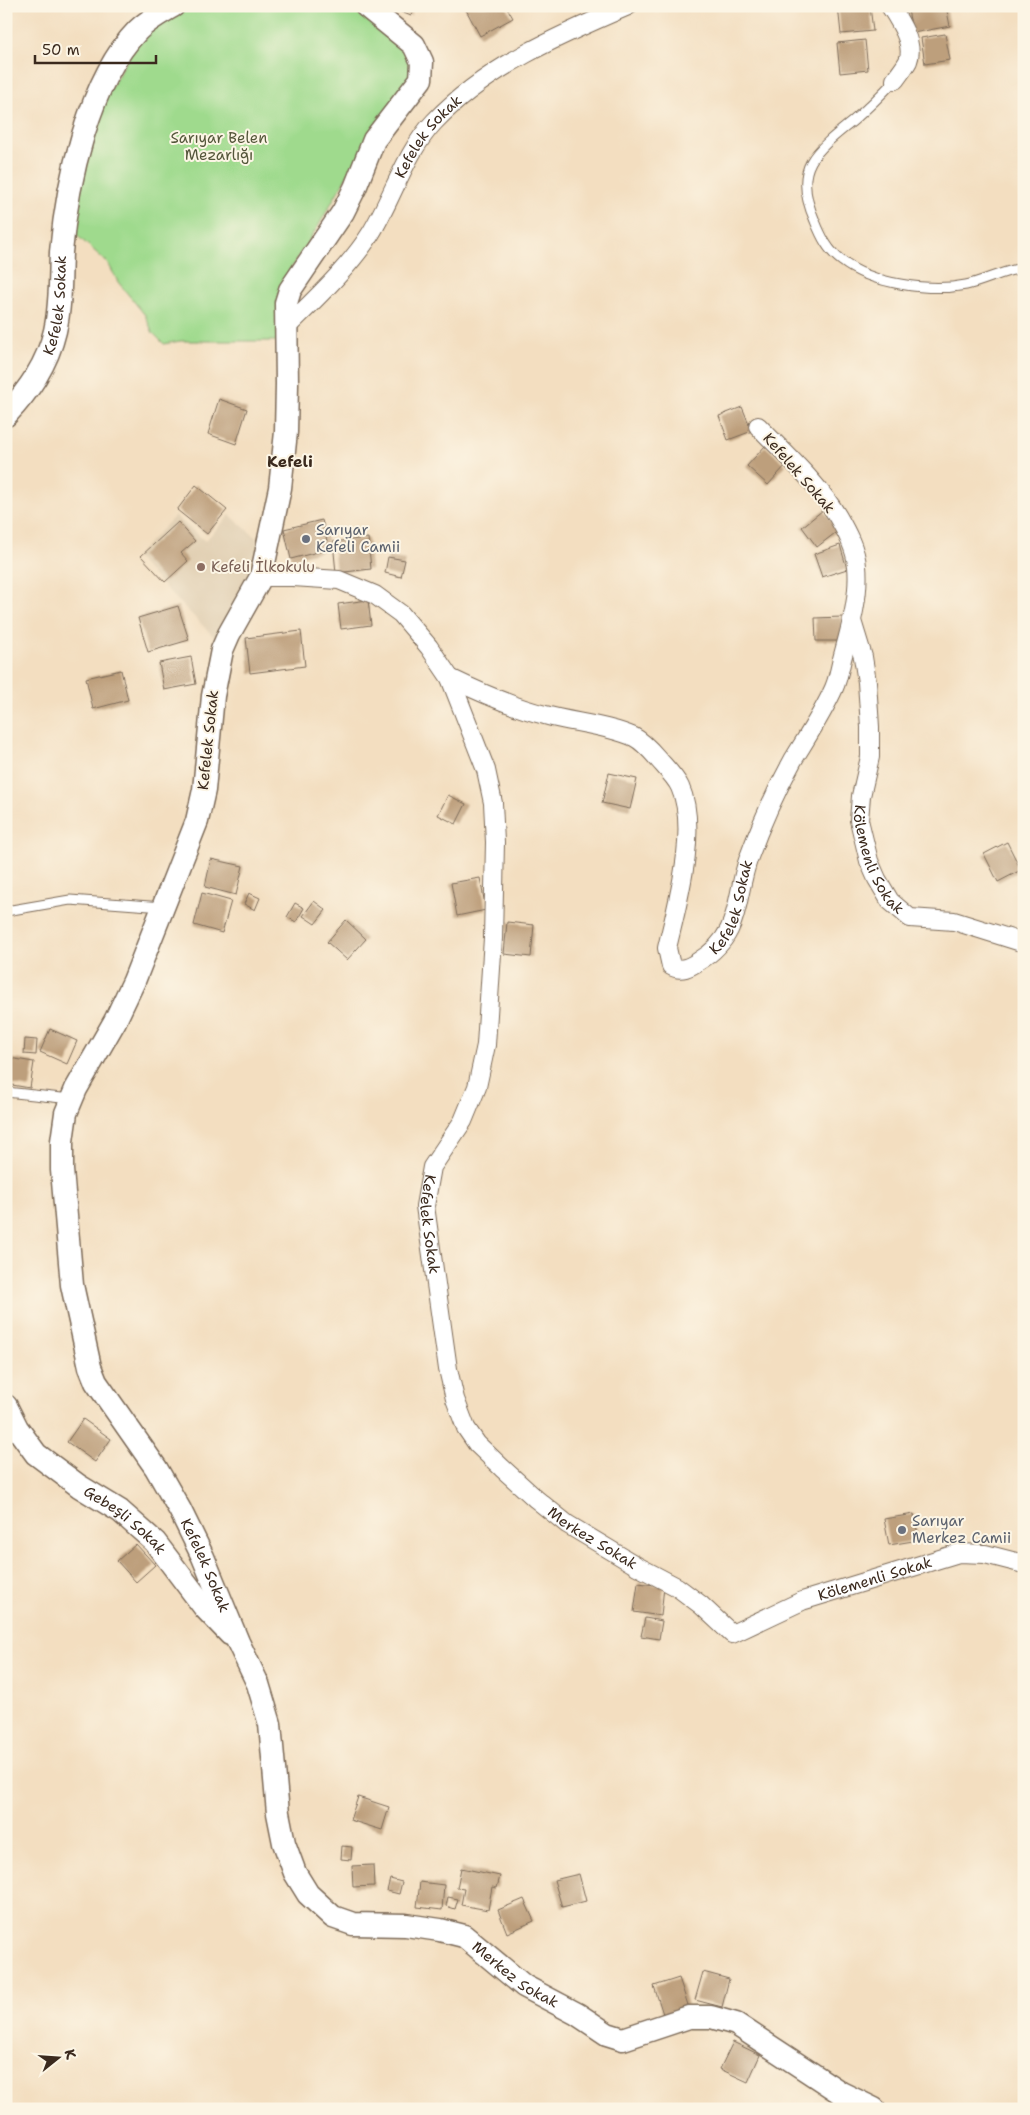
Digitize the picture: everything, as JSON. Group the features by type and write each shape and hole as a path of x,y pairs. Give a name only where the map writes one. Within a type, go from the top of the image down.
{"street":[{"name":"Kefelek Sokak","path":"6,415 27,392 41,370 55,331 65,212 75,163 99,90 123,48 139,29 173,6"},
{"name":"Kefelek Sokak","path":"238,1642 203,1557 180,1510 156,1468 96,1382 90,1367 72,1285 62,1141 66,1113 126,997 148,948 197,821 204,790 213,696 222,650 228,634 261,578 280,488 286,432 286,303 290,290 343,212 355,188 374,140 422,79 422,62 414,45 366,6"},
{"name":"Kefelek Sokak","path":"285,329 337,275 370,236 385,211 417,142 434,122 479,82 572,30 628,6"},
{"path":"890,6 906,38 910,52 908,61 895,80"},
{"name":"Kefelek Sokak","path":"450,678 495,699 518,707 580,724 617,731 636,738 665,766 680,786 685,802 687,827 683,883 667,948 671,966 676,969 689,967 709,955 728,933 734,921 743,873 757,836 792,762 834,687 852,621 857,583 857,565 850,542 838,516 821,494 758,426"},
{"name":"Kefelek Sokak","path":"261,578 293,577 340,580 375,595 400,614 429,647 450,678 486,770 493,803 495,842 492,948 486,1045 477,1087 463,1121 432,1167 425,1206 448,1369 455,1399 466,1428"},
{"name":"Kölemenli Sokak","path":"852,621 860,644 867,682 870,727 870,757 861,796 859,820 869,862 877,879 890,901 910,918 954,921 1024,943"},
{"name":"Gebeşli Sokak","path":"6,1406 17,1428 36,1454 79,1486 120,1511 155,1542 205,1608 238,1642"},
{"name":"Merkez Sokak","path":"466,1428 477,1444 502,1468 561,1519 637,1566 677,1587 732,1634"},
{"name":"Kölemenli Sokak","path":"732,1634 802,1601 958,1553 985,1554 1024,1564"},
{"name":"Merkez Sokak","path":"238,1642 258,1684 270,1724 278,1813 284,1843 295,1873 308,1894 333,1917 353,1924 406,1925 464,1936 524,1986 576,2014 607,2034 623,2039 689,2017 711,2017 736,2024 842,2094 874,2109"}],"lane":[{"path":"895,80 873,103 826,144 811,162 805,178 807,193 812,213 822,238 842,262 860,272 887,281 917,286 948,288 968,285 1024,268"},
{"path":"6,911 70,900 163,907"},
{"path":"6,1092 72,1099"}],"shaded area":[{"name":"Kefeli İlkokulu","path":"230,515 261,542 255,577 221,634 213,636 135,557 175,516 205,541"}],"green space":[{"name":"Sarıyar Belen Mezarlığı","path":"192,6 354,6 410,51 414,73 352,167 319,225 286,276 280,291 278,341 180,341 164,344 153,333 145,315 118,282 108,263 71,230 95,115 138,41 159,24"}],"building":[{"path":"387,6 414,6 411,16"},
{"path":"464,6 506,6 513,18 480,36"},
{"path":"838,6 870,6 873,31 841,34"},
{"path":"907,6 946,6 950,26 913,33"},
{"path":"945,34 950,60 925,64 921,38"},
{"path":"865,40 868,70 840,73 837,43"},
{"path":"219,399 247,409 236,444 208,434"},
{"path":"742,407 752,431 728,440 719,416"},
{"path":"765,446 786,465 768,485 747,466"},
{"path":"196,485 227,510 207,534 177,510"},
{"path":"823,510 839,530 817,547 802,527"},
{"name":"Sarıyar Kefeli Camii","path":"322,520 329,549 291,559 284,529"},
{"path":"178,522 195,541 181,553 188,561 165,582 141,556"},
{"path":"368,538 371,569 336,573 333,542"},
{"path":"840,545 847,569 822,577 814,554"},
{"path":"388,557 405,560 401,577 385,573"},
{"path":"368,600 371,625 341,629 338,604"},
{"path":"178,606 189,640 148,652 138,618"},
{"path":"842,617 842,641 816,641 815,618"},
{"path":"301,631 305,666 250,673 246,638"},
{"path":"191,657 196,684 164,690 159,663"},
{"path":"121,670 128,700 93,709 86,678"},
{"path":"609,773 637,779 630,809 602,803"},
{"path":"448,795 466,804 456,824 438,815"},
{"path":"1007,842 1021,870 998,882 984,854"},
{"path":"211,859 243,866 236,895 205,887"},
{"path":"480,878 486,910 457,916 451,883"},
{"path":"202,893 231,901 222,933 194,925"},
{"path":"249,893 260,898 255,910 244,904"},
{"path":"314,901 326,910 315,924 303,916"},
{"path":"295,903 304,908 296,922 287,917"},
{"path":"346,920 366,939 347,960 327,942"},
{"path":"507,922 534,925 531,957 504,954"},
{"path":"50,1029 77,1041 67,1064 40,1052"},
{"path":"25,1039 37,1040 36,1055 24,1054"},
{"path":"9,1058 34,1062 30,1088 6,1084"},
{"path":"83,1419 111,1439 95,1462 67,1442"},
{"name":"Sarıyar Merkez Camii","path":"914,1514 919,1540 889,1545 884,1519"},
{"path":"136,1544 155,1565 136,1582 117,1561"},
{"path":"638,1583 664,1586 661,1616 634,1612"},
{"path":"645,1618 662,1621 659,1639 641,1636"},
{"path":"358,1797 389,1807 382,1830 350,1820"},
{"path":"342,1846 352,1847 351,1860 341,1859"},
{"path":"373,1865 374,1886 353,1887 352,1866"},
{"path":"461,1868 500,1876 497,1888 492,1887 488,1910 461,1905 464,1889 457,1888"},
{"path":"579,1874 586,1901 562,1907 554,1880"},
{"path":"390,1879 402,1882 399,1894 387,1891"},
{"path":"420,1882 444,1885 442,1910 417,1907"},
{"path":"448,1897 458,1899 455,1909 446,1906"},
{"path":"524,1899 534,1921 507,1933 498,1910"},
{"path":"703,1972 729,1979 722,2007 695,2000"},
{"path":"679,1978 688,2005 663,2014 654,1986"},
{"path":"733,2042 760,2055 748,2082 720,2069"}],"place":[{"name":"Sarıyar Kefeli Camii","path":"306,539"},
{"name":"Kefeli İlkokulu","path":"201,567"},
{"name":"Sarıyar Merkez Camii","path":"902,1530"}],"district":[{"name":"Kefeli","path":"290,461"}]}
